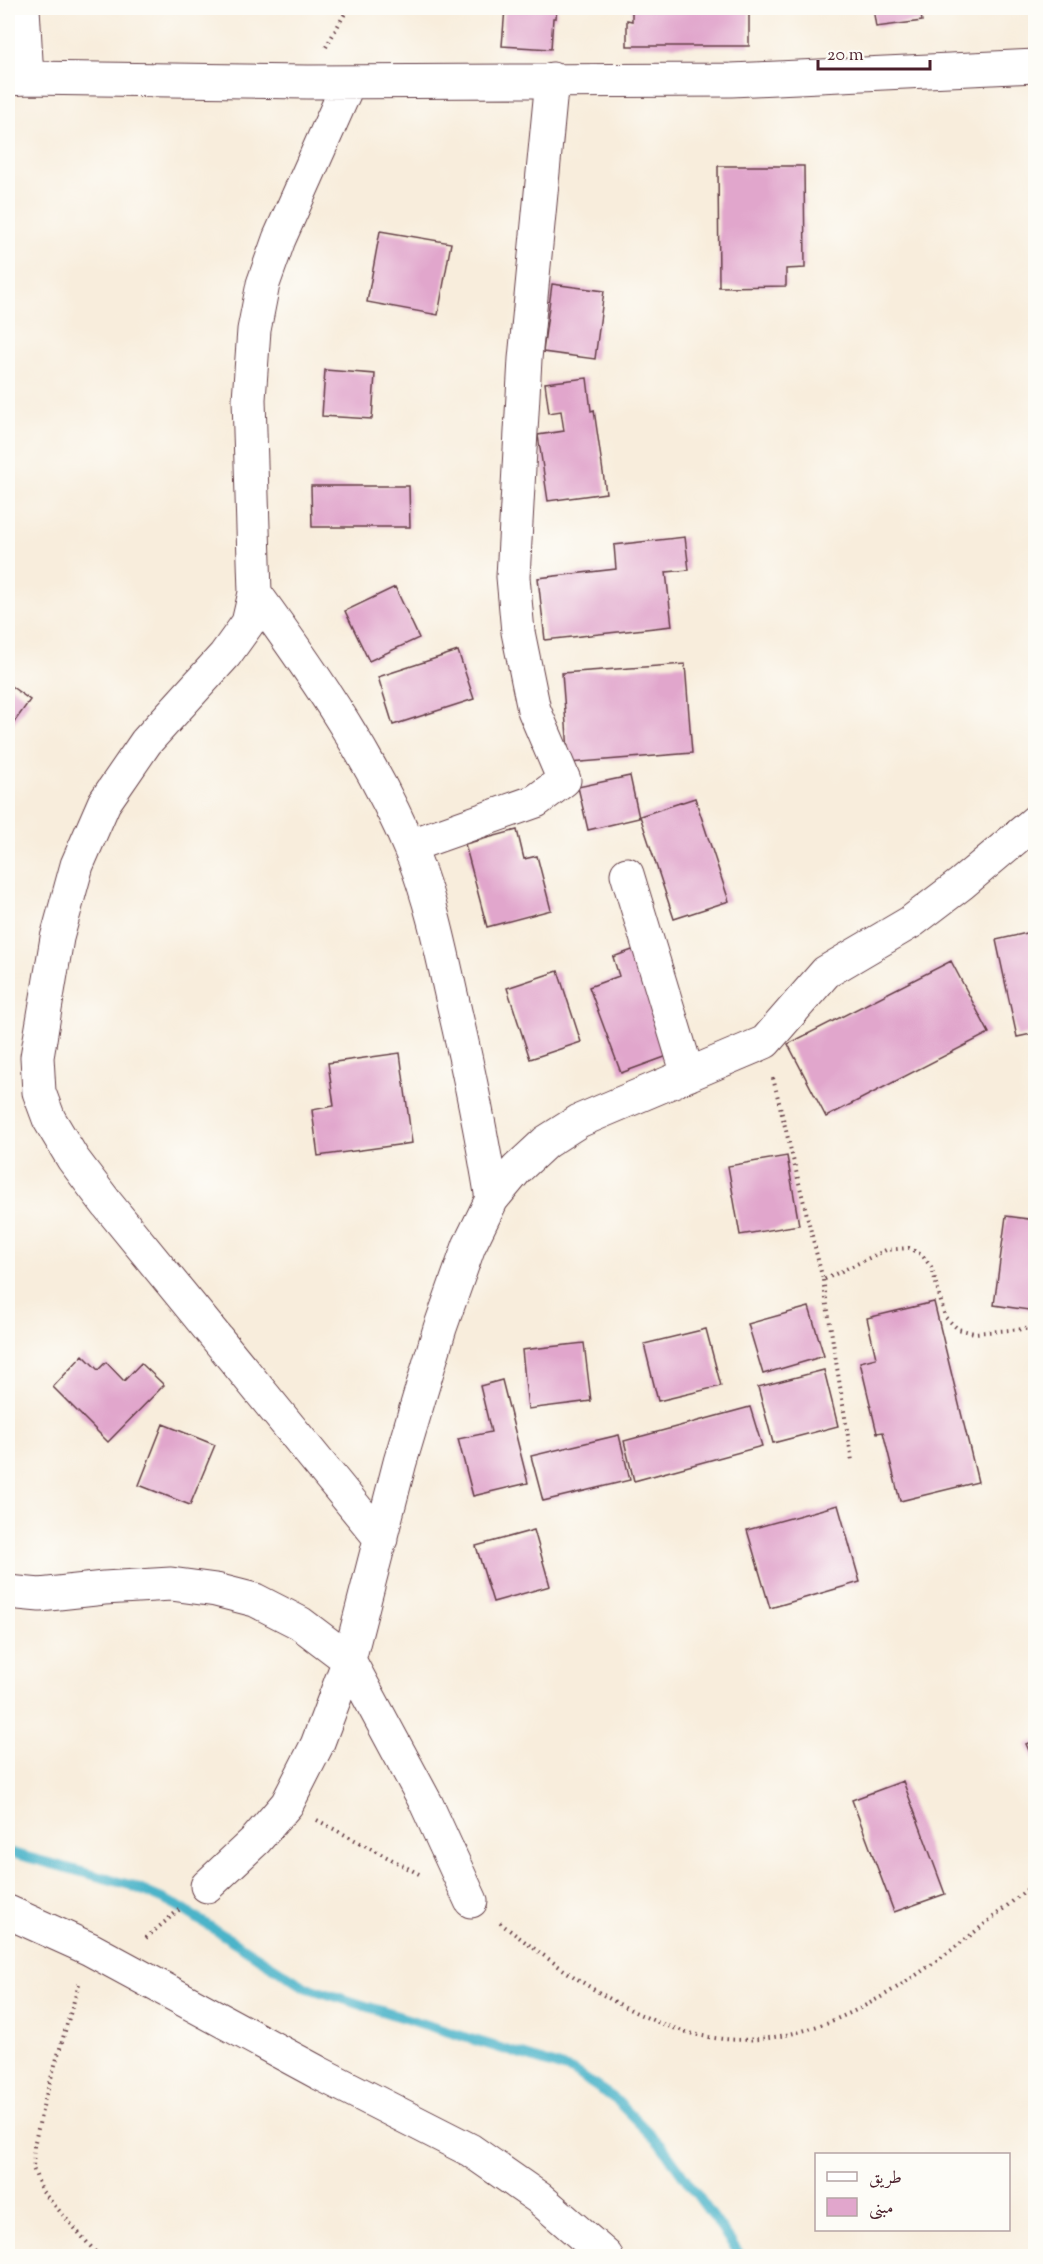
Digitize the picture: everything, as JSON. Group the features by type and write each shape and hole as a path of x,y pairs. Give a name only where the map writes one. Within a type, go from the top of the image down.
{"street":[{"path":"23,8 17,78 349,82 552,79 731,80 1035,66"},
{"path":"409,846 536,801 564,780 534,710 518,632 513,577 525,358 552,79"},
{"path":"349,82 279,239 263,284 254,330 249,399 255,593 248,623 225,655 146,742 104,803 77,865 57,938 37,1058 39,1092 49,1119 73,1159 107,1204 381,1539"},
{"path":"255,593 342,717 373,772 409,846 438,937 478,1116 492,1199"},
{"path":"207,1886 256,1840 287,1804 316,1744 349,1660 400,1462 440,1328 469,1246 492,1199 517,1169 546,1142 579,1121 765,1042 826,972 911,922 961,884 1035,821"},
{"path":"627,874 688,1075"},
{"path":"8,1592 40,1595 171,1584 216,1590 255,1599 300,1623 349,1660 426,1803 471,1901"},
{"path":"8,1912 90,1949 259,2041 470,2150 539,2198 606,2256"}],"path":[{"path":"765,1042 823,1280 852,1461"},
{"path":"823,1280 886,1250 909,1248 922,1255 932,1268 945,1317 958,1329 974,1334 1035,1328"},
{"path":"287,1804 420,1874"},
{"path":"471,1901 566,1972 637,2013 683,2031 724,2040 768,2037 812,2029 855,2011 922,1971 1035,1882"},
{"path":"139,1944 207,1886"},
{"path":"90,1949 44,2102 34,2146 33,2168 42,2191 99,2256"}],"building":[{"path":"505,8 557,8 556,18 553,18 551,49 502,46"},
{"path":"632,8 749,8 749,46 627,46 627,20 632,21"},
{"path":"873,8 920,8 922,21 876,27"},
{"path":"718,166 804,166 805,268 786,269 786,286 719,287"},
{"path":"380,231 451,243 438,315 367,302"},
{"path":"552,284 604,291 595,359 543,352"},
{"path":"325,370 375,374 372,419 322,416"},
{"path":"587,378 606,493 548,501 538,435 564,431 561,411 549,413 545,383"},
{"path":"311,486 409,486 410,527 312,527"},
{"path":"685,537 689,570 666,572 672,626 545,640 538,578 616,569 614,545"},
{"path":"395,587 419,638 369,661 345,611"},
{"path":"458,651 474,699 393,725 378,677"},
{"path":"685,664 692,753 569,763 562,673"},
{"path":"8,684 30,700 8,731"},
{"path":"630,776 639,818 588,830 578,787"},
{"path":"695,798 729,901 674,919 640,816"},
{"path":"517,830 524,859 537,856 551,910 487,927 465,844"},
{"path":"1036,931 1036,1033 1017,1037 996,940"},
{"path":"635,949 673,1054 621,1073 589,987 619,976 613,957"},
{"path":"951,961 989,1033 826,1117 788,1044"},
{"path":"558,971 581,1042 530,1059 507,988"},
{"path":"400,1053 412,1143 318,1156 312,1110 334,1106 328,1063"},
{"path":"787,1156 799,1225 740,1235 728,1166"},
{"path":"1006,1216 1036,1220 1036,1311 994,1305"},
{"path":"934,1302 978,1482 900,1501 883,1432 877,1433 860,1362 876,1358 867,1318"},
{"path":"809,1307 824,1356 763,1374 748,1324"},
{"path":"706,1329 721,1386 658,1401 644,1344"},
{"path":"584,1343 591,1401 528,1409 522,1350"},
{"path":"83,1355 98,1370 106,1362 124,1381 141,1363 164,1385 108,1442 53,1387"},
{"path":"824,1370 838,1426 773,1443 758,1387"},
{"path":"502,1380 528,1483 473,1496 458,1439 491,1432 480,1386"},
{"path":"750,1407 762,1446 634,1481 624,1441"},
{"path":"163,1424 215,1445 190,1505 139,1485"},
{"path":"619,1435 630,1480 543,1501 531,1456"},
{"path":"838,1505 860,1582 770,1608 747,1530"},
{"path":"534,1530 550,1586 493,1602 476,1546"},
{"path":"1036,1740 1036,1766 1026,1744"},
{"path":"903,1781 945,1894 894,1912 852,1800"}],"waterway":[{"path":"8,1852 130,1885 176,1905 305,1987 573,2071 615,2099 662,2146 741,2256"}]}
